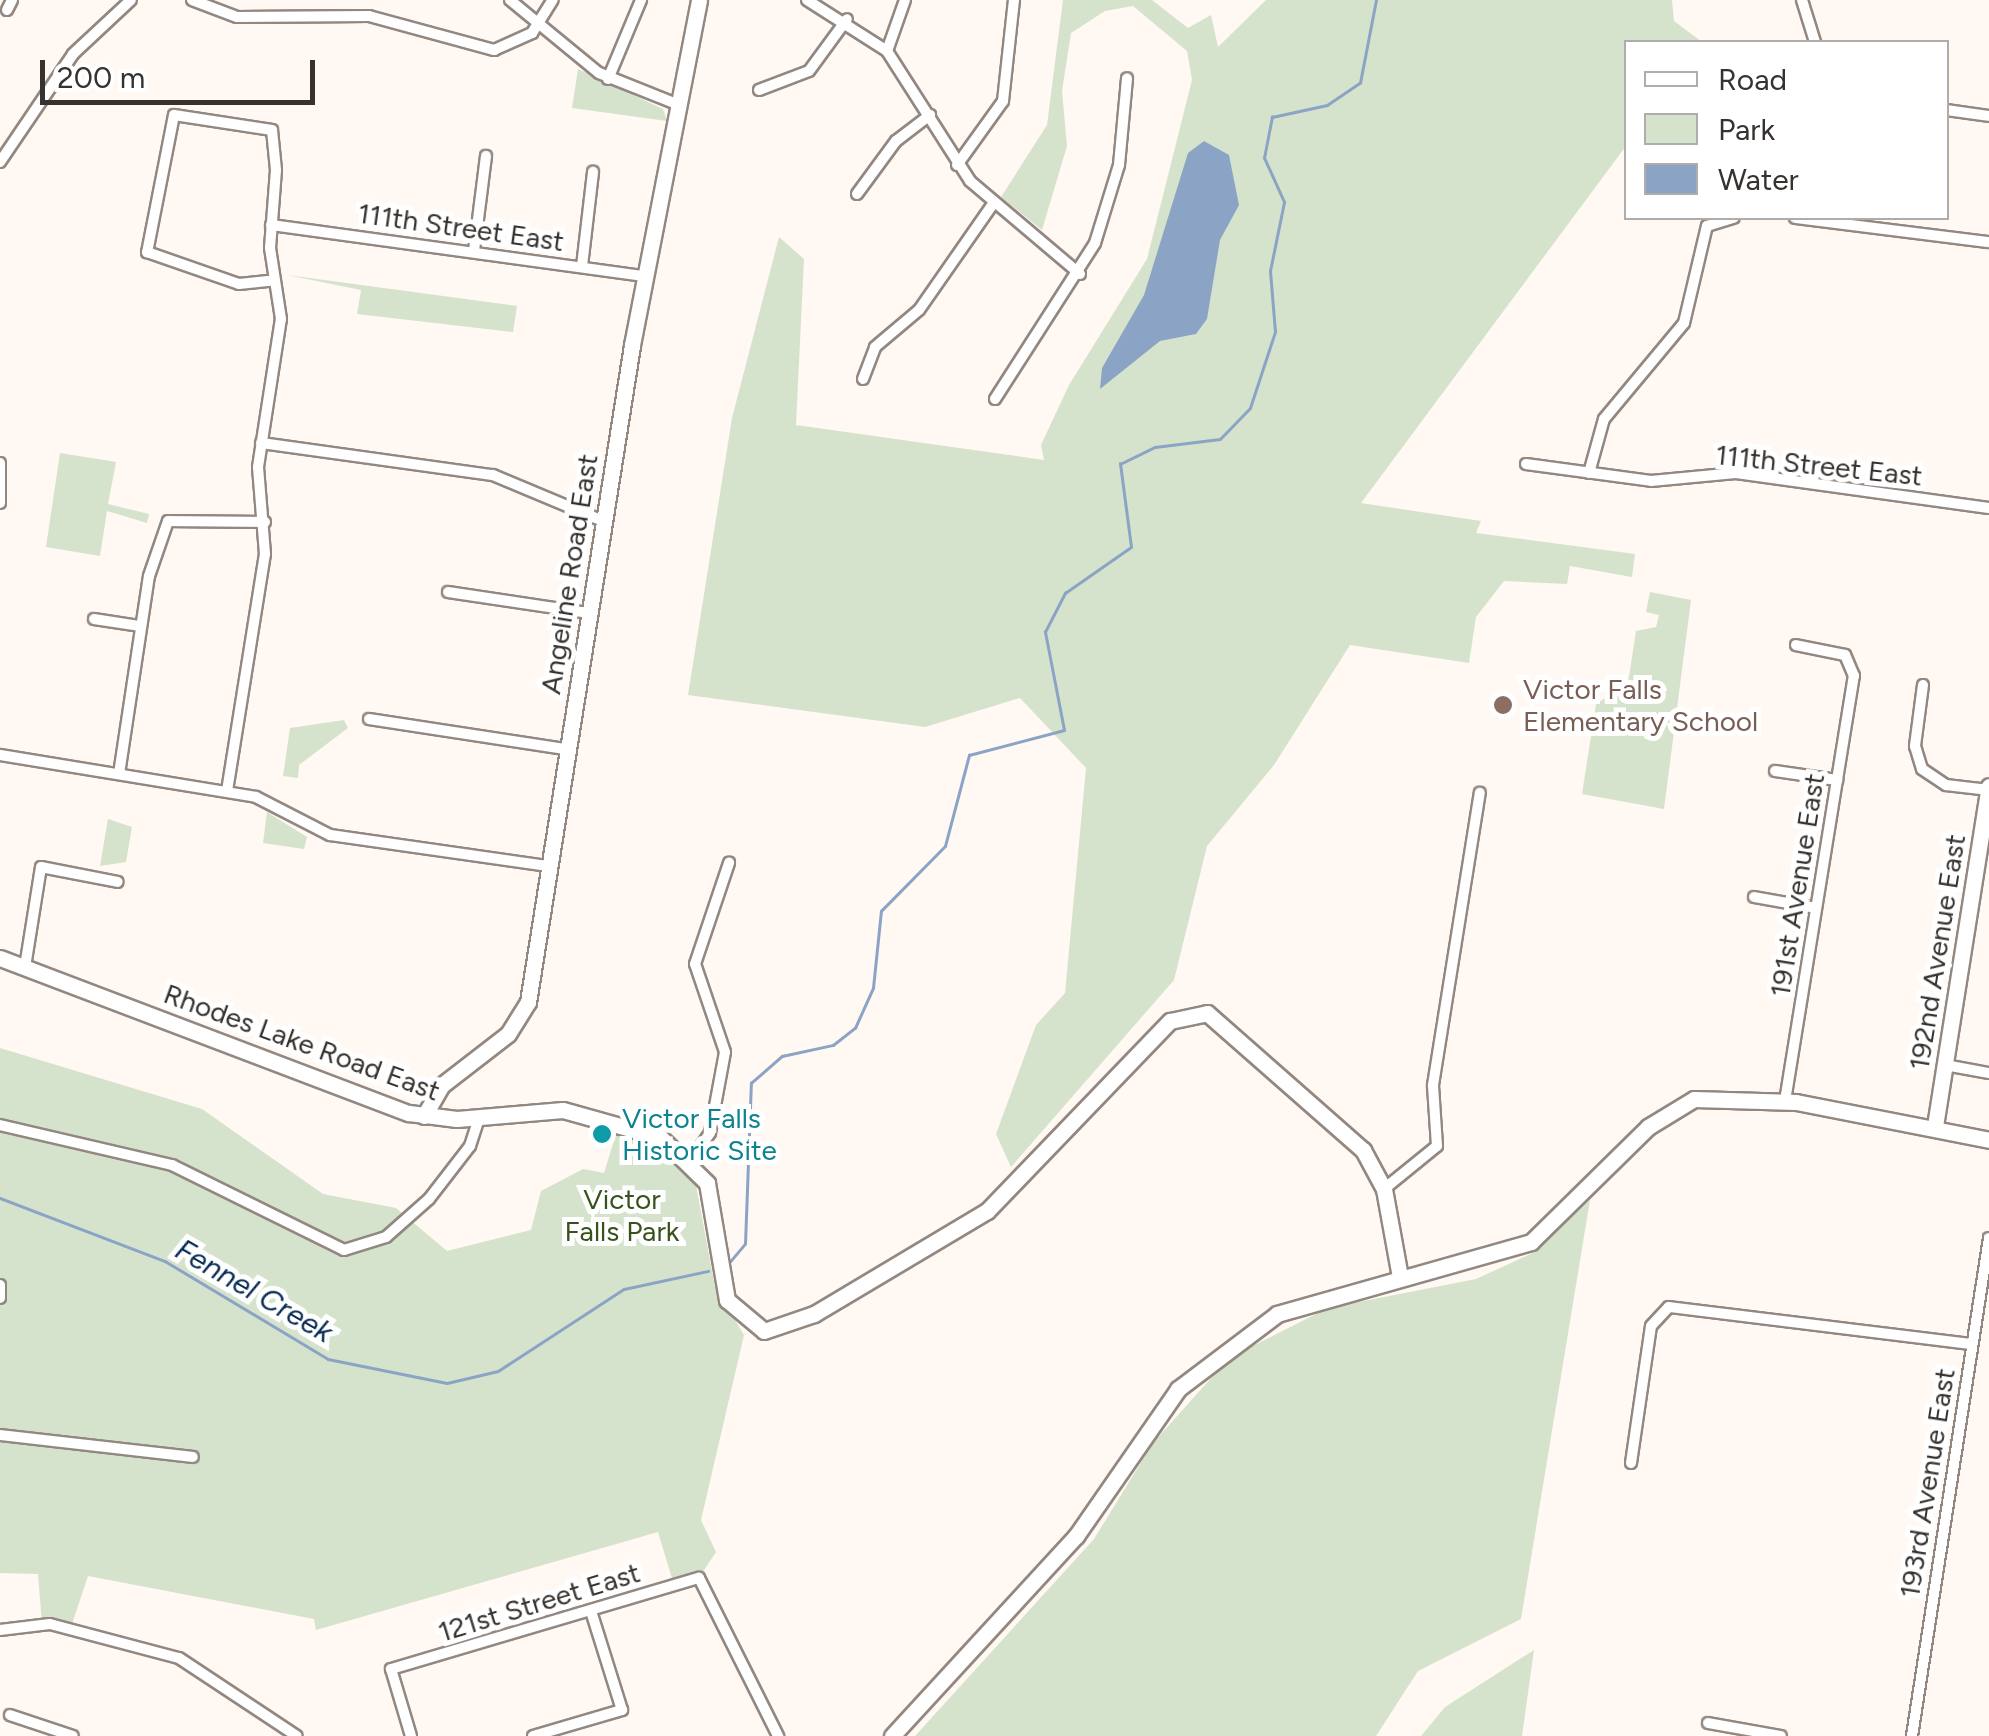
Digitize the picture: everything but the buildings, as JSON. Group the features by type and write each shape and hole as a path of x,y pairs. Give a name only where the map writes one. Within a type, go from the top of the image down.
{"street":[{"path":"0,162 73,54 131,0"},
{"path":"192,0 238,17 369,16 484,50 513,46 539,25 553,0"},
{"path":"510,0 608,79 678,105"},
{"path":"608,79 640,0"},
{"name":"Angeline Road East","path":"424,1116 449,1077 524,1013 645,276 699,0"},
{"path":"807,0 847,19 887,51 958,166 993,204 1080,274"},
{"path":"887,51 905,0"},
{"path":"958,166 1003,101 1014,0"},
{"path":"1802,0 1814,40"},
{"path":"759,90 809,71 847,19"},
{"path":"996,399 1003,374 1080,274 1119,166 1128,78"},
{"path":"1949,110 1989,116"},
{"path":"226,791 265,522 261,443 281,320 271,226 272,130 174,114 147,252 239,284 275,280"},
{"path":"857,194 896,141 930,115"},
{"path":"474,250 486,156"},
{"path":"582,266 593,172"},
{"path":"863,379 875,348 919,310 993,204"},
{"path":"1588,473 1604,420 1684,323 1707,226 1727,220"},
{"path":"1812,220 1989,242"},
{"name":"111th Street East","path":"271,226 474,250 645,276"},
{"path":"261,443 493,475 603,520"},
{"path":"0,464 0,503"},
{"name":"111th Street East","path":"1526,464 1651,481 1736,473 1989,508"},
{"path":"119,774 140,626 168,521 265,522"},
{"path":"448,592 589,612"},
{"path":"94,619 140,626"},
{"name":"191st Avenue East","path":"1785,1101 1854,676 1838,652 1796,645"},
{"path":"1923,685 1918,762 1938,782 1989,788"},
{"path":"370,719 565,749"},
{"path":"0,755 226,791 330,835 549,866"},
{"path":"1775,771 1837,780"},
{"name":"192nd Avenue East","path":"1935,1126 1989,788"},
{"path":"1384,1189 1437,1146 1433,1085 1480,794"},
{"path":"729,863 695,964 725,1052 710,1133 691,1160 713,1206 727,1300 750,1326 775,1330 987,1212 1154,1035 1198,1012 1221,1018 1349,1132 1384,1189 1400,1277"},
{"path":"24,967 40,867 118,882"},
{"path":"1754,897 1816,908"},
{"name":"Rhodes Lake Road East","path":"0,958 424,1116 479,1118 573,1111 660,1137 691,1160"},
{"path":"1945,1065 1989,1073"},
{"path":"892,1736 1076,1536 1132,1447 1196,1371 1277,1314 1530,1242 1680,1104 1720,1096 1785,1101 1935,1126 1989,1140"},
{"path":"0,1125 172,1165 344,1250 386,1237 429,1200 470,1146 479,1118"},
{"name":"193rd Avenue East","path":"1912,1736 1989,1238"},
{"path":"0,1285 0,1298"},
{"path":"1631,1463 1652,1326 1669,1307 1970,1344"},
{"path":"0,1435 193,1457"},
{"name":"121st Street East","path":"411,1736 391,1669 700,1578 778,1736"},
{"path":"533,1736 622,1710 591,1610"},
{"path":"0,1630 50,1624 179,1658 296,1736"},
{"path":"10,1714 73,1736"},
{"path":"1708,1724 1780,1736"}],"green space":[{"path":"1063,0 1152,0 1188,28 1211,15 1218,47 1266,0 1672,0 1674,21 1699,40 1624,40 1624,149 1361,503 1481,521 1476,533 1635,554 1632,577 1570,566 1567,584 1504,581 1476,617 1469,663 1350,645 1274,765 1207,846 1174,980 1011,1167 996,1134 1036,1025 1065,993 1086,768 1020,698 925,727 688,695 732,418 779,237 804,259 796,425 1044,460 1041,445 1069,385 1147,259 1192,80 1187,51 1133,6 1105,11 1071,33 1062,91 1067,146 1042,230 1001,197 1047,125"},
{"path":"578,69 663,109 667,121 572,108"},
{"path":"287,275 517,306 513,332 357,314 361,290"},
{"path":"60,453 116,462 108,504 149,514 147,523 107,511 100,556 46,547"},
{"path":"1650,592 1691,600 1664,809 1582,794 1596,704 1628,683 1636,631 1656,627 1659,615 1646,612"},
{"path":"344,720 348,728 299,765 298,778 283,776 290,728"},
{"path":"267,812 307,837 304,849 263,843"},
{"path":"108,819 132,827 126,862 100,866"},
{"name":"Victor Falls Park","path":"0,1048 202,1109 323,1194 396,1208 447,1251 531,1230 541,1191 583,1169 604,1173 616,1134 669,1155 695,1180 715,1287 744,1335 701,1520 716,1552 699,1578 674,1585 658,1532 316,1630 314,1619 88,1576 71,1627 42,1624 38,1574 0,1573"},
{"path":"1590,1200 1521,1619 1418,1671 1376,1736 915,1736 1094,1539 1153,1443 1229,1358 1328,1308 1476,1279 1535,1252"},
{"path":"1534,1650 1522,1736 1421,1736 1445,1707"}],"water":[{"path":"1204,141 1229,155 1239,205 1220,240 1207,319 1196,334 1160,341 1100,389 1102,368 1144,295 1188,153"}],"waterway":[{"name":"Fennel Creek","path":"728,1264 745,1244 751,1083 782,1056 833,1045 855,1028 873,988 881,911 945,846 969,755 1064,730 1045,632 1065,593 1131,547 1120,464 1155,447 1220,439 1250,408 1275,332 1270,271 1284,202 1264,158 1272,117 1327,105 1360,83 1376,0"},
{"name":"Fennel Creek","path":"0,1198 165,1261 328,1359 447,1383 498,1371 624,1289 708,1271"}],"place":[{"name":"Victor Falls Elementary School","path":"1503,705"},
{"name":"Victor Falls Historic Site","path":"602,1134"}]}
